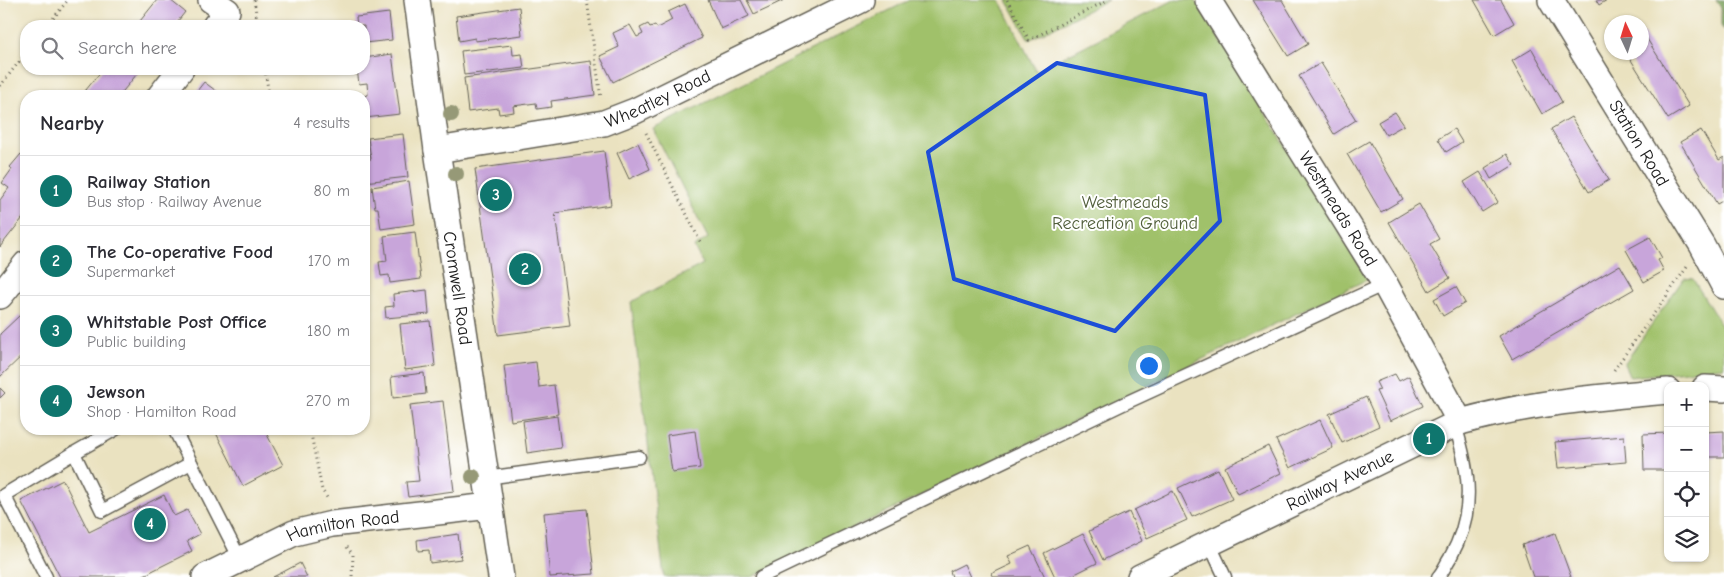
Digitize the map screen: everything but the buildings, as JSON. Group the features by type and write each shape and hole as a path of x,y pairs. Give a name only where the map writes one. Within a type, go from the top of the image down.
{"street":[{"name":"Cromwell Road","path":"417,0 437,150 500,577"},
{"name":"Wheatley Road","path":"437,150 604,123 635,111 861,0"},
{"name":"Westmeads Road","path":"1208,0 1385,284 1458,424"},
{"name":"Station Road","path":"1551,0 1702,245 1724,286"},
{"path":"165,90 176,75"},
{"path":"0,296 20,271"},
{"path":"1709,388 1724,389"},
{"name":"Railway Avenue","path":"1140,577 1458,424 1493,413 1567,400 1664,391"},
{"name":"Hamilton Road","path":"205,577 294,533 332,524 490,506"}],"lane":[{"path":"761,577 1121,405 1385,284"},
{"path":"1438,577 1459,542 1469,495 1458,424"},
{"path":"46,577 4,495 106,435"},
{"path":"177,435 240,559"},
{"path":"74,453 102,511 191,463"},
{"path":"486,478 639,457"},
{"path":"1209,543 1225,577"}],"path":[{"path":"52,20 68,0"},
{"path":"254,0 257,20"},
{"path":"587,0 604,123"},
{"path":"1007,0 1029,40 1108,0"},
{"path":"0,86 20,61"},
{"path":"266,75 268,90"},
{"path":"635,111 701,242"},
{"path":"1595,398 1702,245"}],"highlighted area":[{"path":"1057,63 1205,95 1220,221 1115,331 954,279 928,152"}],"green space":[{"name":"Westmeads Recreation Ground","path":"910,0 1000,0 1036,71 1174,0 1195,0 1368,279 752,577 664,577 631,302 703,264 694,247 708,238 653,129"},
{"path":"1007,0 1108,0 1029,40"},
{"path":"1716,0 1724,0 1724,30 1721,26 1721,8"},
{"path":"1684,278 1693,279 1724,330 1724,367 1630,377 1624,364"}],"place":[{"name":"Whitstable Post Office","path":"496,195"},
{"name":"The Co-operative Food","path":"525,269"},
{"name":"Railway Station","path":"1429,439"},
{"name":"Jewson","path":"150,524"}]}
